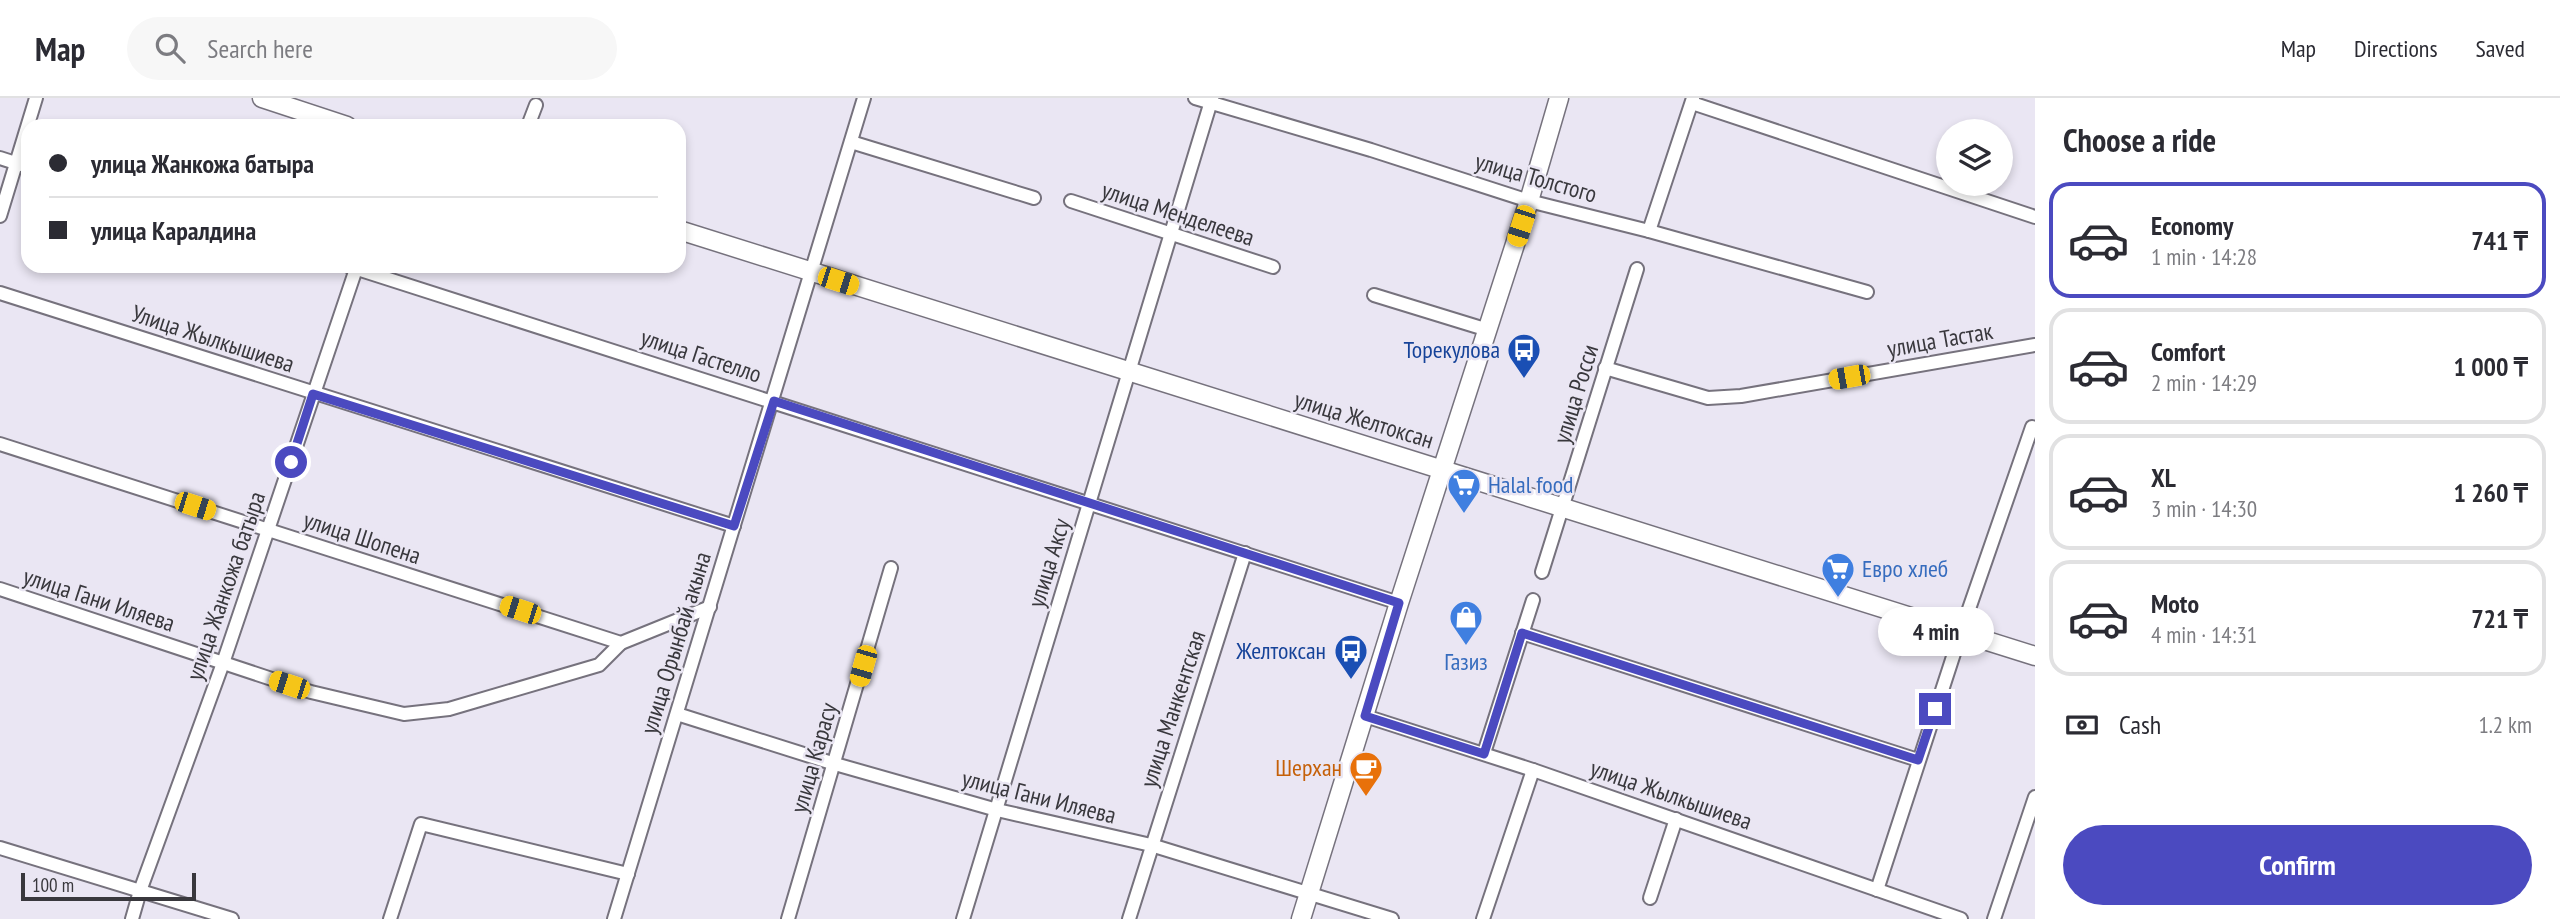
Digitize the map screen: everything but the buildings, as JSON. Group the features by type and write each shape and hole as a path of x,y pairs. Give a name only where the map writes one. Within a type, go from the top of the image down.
{"main road":[{"path":"262,98 326,119"},
{"path":"1301,919 1399,603 1530,201 1559,98"},
{"name":"улица Желтоксан","path":"686,232 2035,656"}],"street":[{"path":"32,119 36,98"},
{"name":"улица Орынбай акына","path":"614,919 774,401 864,98"},
{"name":"улица Толстого","path":"1195,98 1530,201 1867,292"},
{"name":"улица Аксу","path":"963,919 1211,101"},
{"path":"1649,231 1693,101 2035,217"},
{"path":"531,119 536,106"},
{"path":"851,142 1034,198"},
{"path":"0,158 21,166"},
{"path":"0,216 21,168"},
{"name":"улица Менделеева","path":"1070,201 1273,267"},
{"name":"улица Росси","path":"1542,572 1637,270"},
{"name":"улица Жанкожа батыра","path":"132,919 223,663 352,273"},
{"name":"улица Гастелло","path":"373,273 1399,603"},
{"name":"Улица Жылкышиева","path":"0,293 734,526"},
{"path":"1374,295 1488,330"},
{"name":"улица Тастак","path":"1605,368 1708,398 1741,396 2035,345"},
{"path":"1877,890 1918,760 2032,427"},
{"name":"улица Шопена","path":"0,444 621,643"},
{"name":"улица Манкентская","path":"1129,919 1245,553"},
{"name":"улица Карасу","path":"788,919 891,568"},
{"name":"улица Гани Иляева","path":"0,589 311,692 404,714 449,709 599,665 621,643"},
{"path":"1484,754 1533,600"},
{"path":"621,643 710,607"},
{"path":"1522,633 1918,760"},
{"name":"улица Гани Иляева","path":"677,714 835,764 997,810 1151,845 1392,919"},
{"name":"улица Жылкышиева","path":"1365,716 1534,769 1961,919"},
{"path":"1483,919 1534,769"},
{"path":"1994,919 2035,797"},
{"path":"1650,898 1676,819"},
{"path":"390,919 421,824 628,874"},
{"path":"0,848 232,919"}],"place":[{"name":"Торекулова","path":"1524,380"},
{"name":"Halal food","path":"1464,515"},
{"name":"Евро хлеб","path":"1838,599"},
{"name":"Газиз","path":"1466,647"},
{"name":"Желтоксан","path":"1351,681"},
{"name":"Шерхан","path":"1366,798"}],"route":[{"path":"291,462 313,394 734,526 774,401 1399,603 1365,716 1484,754 1522,633 1918,760 1935,709"}]}
